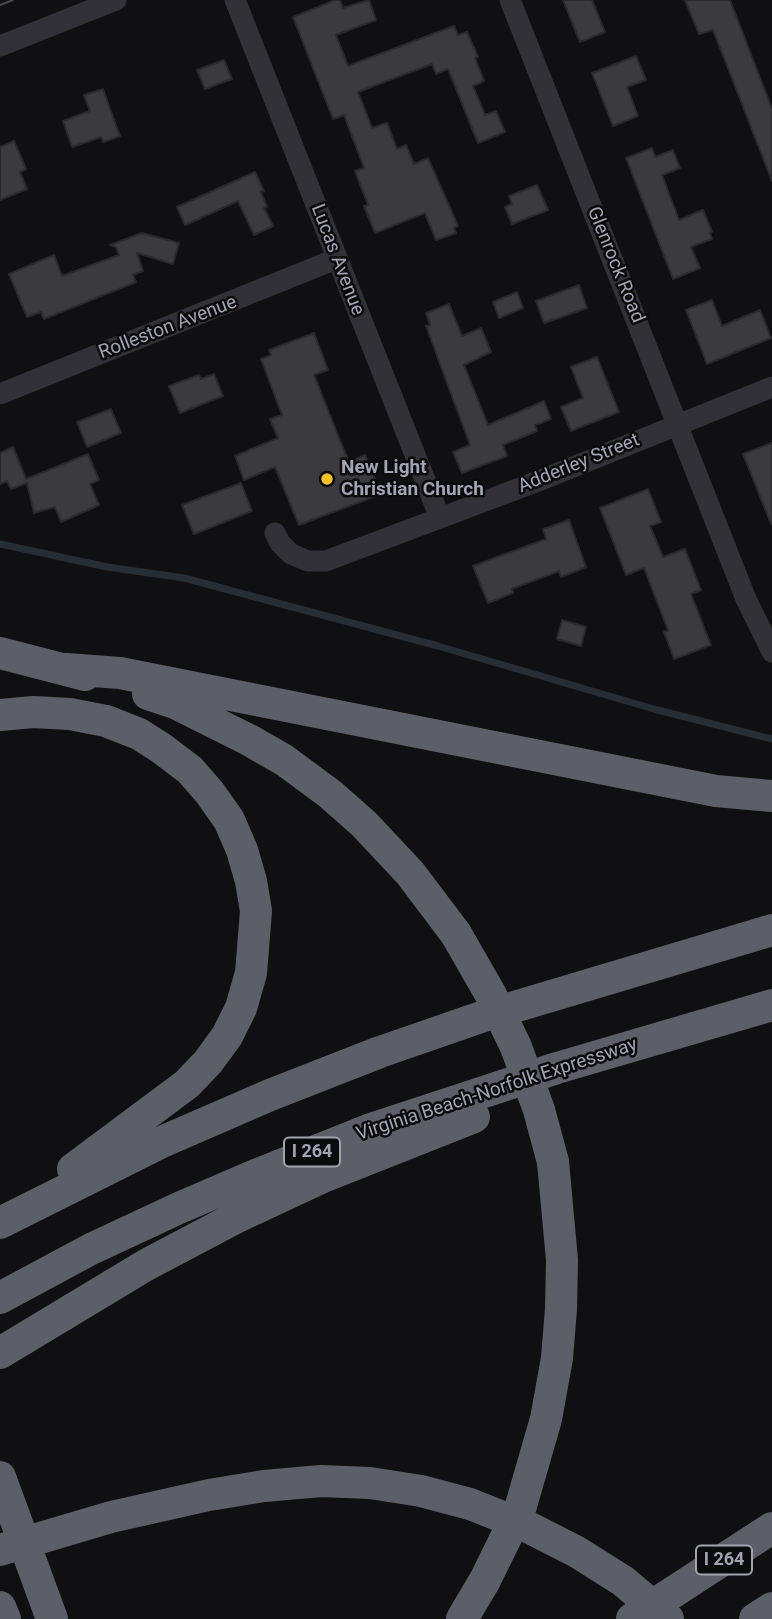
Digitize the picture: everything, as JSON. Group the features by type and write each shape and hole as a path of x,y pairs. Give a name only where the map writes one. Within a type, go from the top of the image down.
{"highway":[{"path":"0,653 66,669 175,703 284,760 330,794 364,824 410,873 456,934 491,995 516,1047 539,1110 553,1162 562,1260 557,1358 546,1419 520,1509 485,1580 462,1619"},
{"path":"66,669 120,673 716,791 772,796"},
{"path":"0,715 33,712 70,714 106,721 139,734 190,769 229,820 248,871 256,911 251,973 241,1008 227,1037 208,1062 187,1084 160,1105 0,1221"},
{"path":"0,1221 164,1141 270,1095 380,1052 484,1016 772,930"},
{"name":"Virginia Beach-Norfolk Expressway","path":"0,1298 91,1249 282,1164 368,1130 557,1068 772,1005"},
{"path":"0,1353 146,1265 235,1218 325,1176 518,1100 639,1045"},
{"path":"0,1477 52,1619"},
{"path":"0,1550 111,1517 209,1495 264,1486 321,1481 370,1483 421,1491 470,1504 528,1527 577,1552 611,1574 668,1619"},
{"name":"I 264","path":"632,1619 772,1528"},
{"path":"0,1607 5,1619"},
{"path":"755,1619 772,1608"}],"street":[{"path":"0,46 116,0"},
{"name":"Lucas Avenue","path":"235,0 440,519"},
{"name":"Glenrock Road","path":"510,0 746,599 772,652"},
{"name":"Rolleston Avenue","path":"0,394 336,259"},
{"name":"Adderley Street","path":"275,533 291,554 308,561 327,561 772,387"}],"building":[{"path":"340,0 343,8 369,0 376,20 336,35 348,66 454,26 458,35 467,32 478,57 475,58 484,81 473,86 485,115 496,111 505,132 478,143 448,69 436,74 432,64 358,92 372,128 387,123 397,149 406,145 414,164 428,158 458,226 454,228 456,233 436,240 425,213 375,233 364,206 368,205 355,171 364,168 344,115 333,119 293,17"},
{"path":"563,0 592,0 605,32 580,42"},
{"path":"685,0 730,0 772,109 772,181 713,30 699,34"},
{"path":"636,56 646,80 627,87 638,116 613,126 592,73"},
{"path":"224,60 232,79 205,89 197,70"},
{"path":"103,89 120,136 103,142 101,137 72,147 63,121 90,111 84,95"},
{"path":"14,141 26,169 20,172 27,189 0,200 0,147"},
{"path":"652,148 655,157 673,150 680,168 662,175 679,220 703,210 712,232 712,239 691,247 700,268 673,279 626,158"},
{"path":"255,172 264,191 261,192 267,207 264,208 273,226 254,235 238,201 185,225 177,207"},
{"path":"537,185 548,210 512,224 505,207 512,204 509,196"},
{"path":"142,233 179,243 173,264 137,253 143,271 133,275 136,282 44,319 41,312 27,317 9,274 54,255 62,276 119,255 116,247 110,245"},
{"path":"579,285 587,308 544,323 536,301"},
{"path":"517,292 523,308 499,318 493,302"},
{"path":"712,300 722,326 760,310 771,338 707,364 686,310"},
{"path":"449,304 462,336 481,328 491,352 464,365 488,425 544,401 551,419 535,425 537,431 503,445 507,456 462,473 453,452 470,445 426,326 430,325 426,313"},
{"path":"314,333 328,370 314,375 339,438 349,462 365,455 381,494 299,525 275,467 244,480 235,456 278,438 270,419 282,415 261,359 271,355 269,350"},
{"path":"597,357 619,412 571,431 561,407 583,398 571,367"},
{"path":"214,374 223,396 180,413 169,386 199,375 201,379"},
{"path":"111,409 121,433 87,447 77,422"},
{"path":"772,443 772,523 771,524 743,454"},
{"path":"13,447 26,479 88,454 99,480 90,484 99,505 61,522 55,507 34,513 27,483 11,489 7,481 0,484 0,453"},
{"path":"241,483 252,511 194,534 182,505"},
{"path":"648,489 661,522 650,526 663,557 685,549 701,590 691,594 711,645 674,659 664,632 668,630 644,568 626,575 600,508"},
{"path":"569,520 586,567 561,577 559,571 512,589 513,593 488,603 473,566 546,539 543,529"},
{"path":"562,620 586,627 581,646 557,639"}],"waterway":[{"path":"0,544 107,567 184,578 438,646 654,709 772,739"}],"tram line":[{"path":"0,5 13,0"}],"place":[{"name":"New Light Christian Church","path":"327,479"}]}
